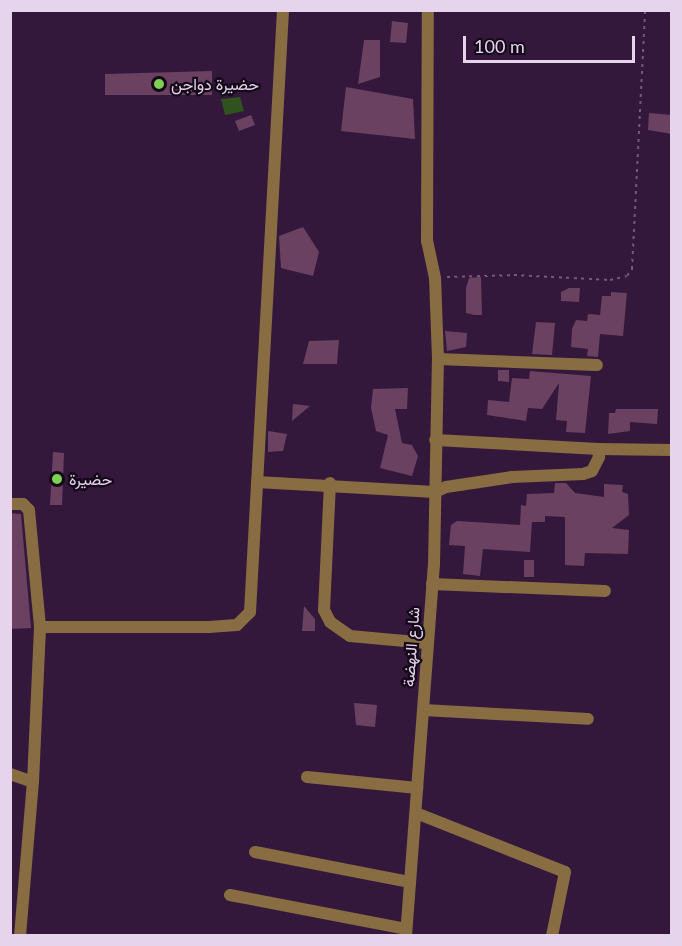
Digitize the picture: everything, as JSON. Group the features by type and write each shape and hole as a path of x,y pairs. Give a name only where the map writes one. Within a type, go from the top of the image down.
{"street":[{"path":"40,627 209,627 244,622 251,603 283,10"},
{"name":"شارع النهضة","path":"406,932 424,710 435,492 438,359 435,278 427,231 428,10"},
{"path":"438,359 597,365"},
{"path":"435,440 598,449 672,450"},
{"path":"257,482 330,483 435,492 446,487 512,477 583,474 597,465 598,449"},
{"path":"330,483 324,610 330,622 350,636 428,643"},
{"path":"10,504 23,504 29,510 40,627 33,782 20,936"},
{"path":"432,584 605,591"},
{"path":"424,710 588,719"},
{"path":"10,774 33,782"},
{"path":"307,777 417,788"},
{"path":"416,813 565,872 552,936"},
{"path":"255,852 410,882"},
{"path":"230,895 406,932"}],"path":[{"path":"435,278 514,275 610,280 621,278 632,269 645,10"}],"shaded area":[{"path":"240,97 244,111 225,115 221,99"}],"building":[{"path":"392,21 408,23 406,43 390,42"},
{"path":"364,40 380,40 380,77 358,84"},
{"name":"حضيرة دواجن","path":"212,71 212,95 105,95 105,74"},
{"path":"346,87 413,99 415,139 341,131"},
{"path":"649,113 672,115 672,134 648,130"},
{"path":"251,115 255,125 239,131 235,121"},
{"path":"303,227 319,252 313,276 281,268 279,236"},
{"path":"481,277 482,315 466,313 466,288 469,278"},
{"path":"569,288 580,288 579,302 561,301 561,292"},
{"path":"611,292 627,293 623,336 600,334 598,357 587,356 588,349 571,347 572,329 576,320 587,321 588,314 600,315 602,296 611,296"},
{"path":"536,322 555,323 552,355 532,354"},
{"path":"445,331 467,333 466,347 447,351"},
{"path":"339,340 337,364 303,364 309,341"},
{"path":"498,370 509,370 509,382 498,381"},
{"path":"530,371 591,376 585,433 566,432 567,421 556,420 559,383 542,409 528,408 526,421 487,415 488,400 509,402 512,378 529,379"},
{"path":"408,388 407,409 395,409 402,443 412,445 418,456 412,476 380,468 388,435 376,431 371,408 373,389"},
{"path":"293,404 310,406 292,421"},
{"path":"616,409 658,409 657,424 630,422 630,431 608,434 609,413 615,413"},
{"path":"268,431 287,434 283,451 268,452"},
{"name":"حضيرة","path":"53,452 64,453 62,505 50,505"},
{"path":"555,483 566,483 575,493 604,497 604,484 623,485 622,492 628,494 629,515 612,528 629,530 628,554 585,553 584,566 565,565 565,517 545,516 545,522 532,522 530,552 483,549 480,576 463,574 465,546 449,545 451,525 457,521 520,525 521,505 526,506 527,494 554,493"},
{"path":"10,513 21,514 31,628 11,629"},
{"path":"524,560 534,560 534,577 524,577"},
{"path":"304,606 315,619 315,631 302,631"},
{"path":"354,703 377,705 375,727 356,725"}],"place":[{"name":"حضيرة دواجن","path":"159,84"},
{"name":"حضيرة","path":"57,479"}]}
